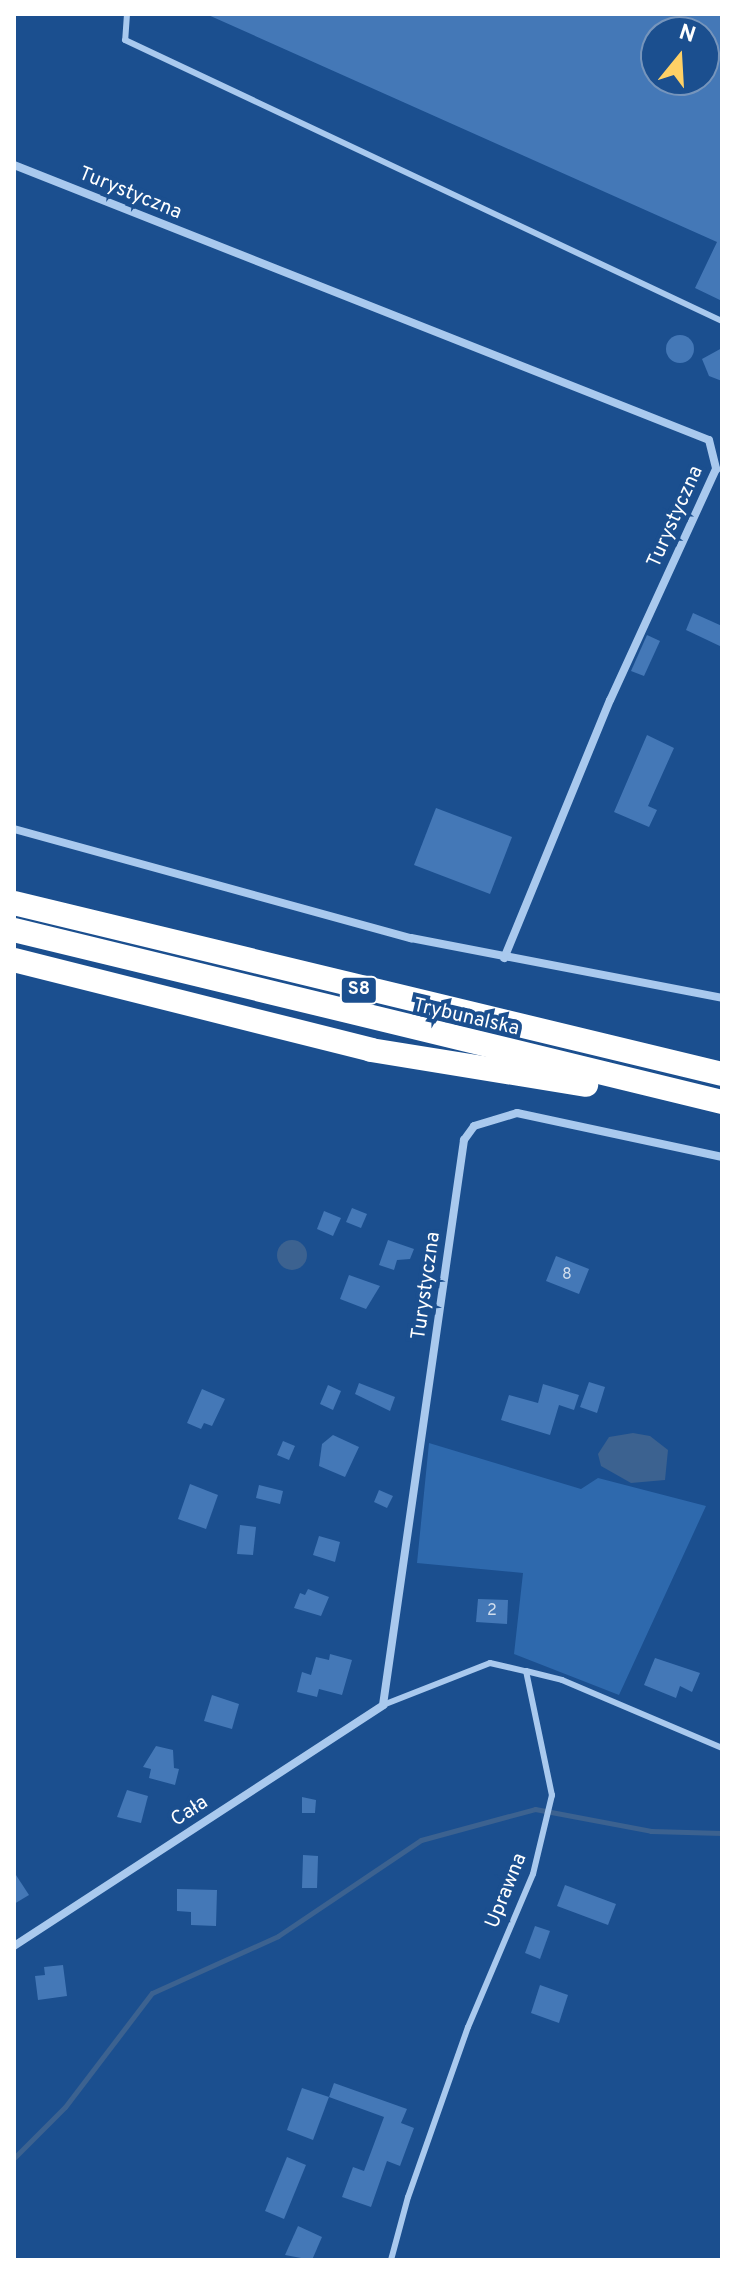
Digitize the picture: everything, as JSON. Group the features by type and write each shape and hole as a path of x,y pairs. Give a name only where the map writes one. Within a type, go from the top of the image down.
{"highway":[{"name":"Trybunalska","path":"14,903 722,1074"},
{"name":"Trybunalska","path":"14,930 713,1100"},
{"path":"14,960 385,1053 521,1077 713,1100"}],"street":[{"name":"Turystyczna","path":"14,165 709,440 716,469 610,700 504,958"},
{"path":"14,829 310,912 504,958 722,998"},
{"name":"Turystyczna","path":"383,1705 464,1140 474,1126 489,1117 517,1113 722,1157"},
{"name":"Cała","path":"14,1946 383,1705"}],"lane":[{"path":"127,14 125,40 722,321"},
{"path":"383,1705 490,1663 562,1680 722,1748"},
{"name":"Uprawna","path":"391,2260 408,2197 468,2027 533,1874 548,1823 552,1803 526,1671"}],"shaded area":[{"path":"292,1240 303,1244 307,1255 303,1266 292,1270 281,1266 277,1255 281,1244"},
{"path":"633,1433 650,1436 668,1450 665,1480 631,1483 601,1466 598,1454 609,1437"},
{"path":"429,1443 581,1489 598,1478 706,1506 619,1695 514,1654 523,1573 417,1563"}],"building":[{"path":"206,14 722,14 722,301 695,288 717,242"},
{"path":"680,335 690,339 694,349 690,359 680,363 670,359 666,349 670,339"},
{"path":"722,348 722,381 709,376 702,359"},
{"path":"693,613 722,626 722,647 686,630"},
{"path":"647,635 660,641 644,676 631,671"},
{"path":"647,735 674,748 648,806 657,810 649,827 614,812"},
{"path":"436,808 512,837 490,894 414,865"},
{"path":"352,1208 367,1214 361,1228 346,1222"},
{"path":"324,1211 341,1218 333,1236 317,1229"},
{"path":"388,1240 414,1249 410,1259 397,1260 394,1270 379,1265"},
{"path":"556,1256 589,1269 579,1294 546,1281"},
{"path":"349,1275 380,1286 366,1309 340,1299"},
{"path":"589,1382 605,1387 597,1413 580,1407"},
{"path":"359,1383 395,1397 390,1411 355,1394"},
{"path":"543,1384 579,1395 574,1410 559,1405 550,1435 501,1420 509,1395 538,1403"},
{"path":"328,1385 341,1391 333,1410 320,1404"},
{"path":"202,1389 225,1399 212,1426 204,1423 201,1429 187,1423"},
{"path":"333,1435 359,1447 345,1477 319,1466 322,1444"},
{"path":"283,1441 295,1446 289,1460 277,1455"},
{"path":"190,1484 218,1495 206,1529 178,1519"},
{"path":"259,1485 283,1491 280,1504 256,1498"},
{"path":"379,1490 393,1496 387,1508 374,1502"},
{"path":"240,1525 256,1527 253,1555 237,1554"},
{"path":"319,1536 340,1542 335,1562 313,1555"},
{"path":"308,1589 329,1597 321,1616 294,1608 300,1593 305,1595"},
{"path":"478,1599 508,1600 507,1624 476,1622"},
{"path":"330,1654 352,1660 342,1695 319,1689 317,1697 297,1692 302,1672 311,1675 316,1657 329,1660"},
{"path":"655,1658 700,1673 692,1692 680,1686 676,1698 644,1685"},
{"path":"212,1695 239,1704 232,1729 204,1721"},
{"path":"156,1746 173,1750 174,1768 179,1769 175,1785 149,1778 151,1769 143,1767"},
{"path":"127,1790 148,1796 141,1823 117,1817"},
{"path":"302,1797 316,1800 315,1813 302,1813"},
{"path":"303,1855 318,1856 317,1888 302,1888"},
{"path":"14,1872 29,1895 14,1904"},
{"path":"565,1885 616,1904 608,1925 557,1906"},
{"path":"177,1889 217,1890 216,1926 191,1925 191,1912 177,1911"},
{"path":"535,1926 550,1931 540,1959 525,1953"},
{"path":"63,1965 67,1996 38,2000 35,1976 45,1975 44,1967"},
{"path":"540,1985 568,1995 559,2023 531,2013"},
{"path":"334,2083 407,2109 401,2123 414,2128 400,2166 387,2161 371,2207 342,2197 353,2167 364,2171 384,2117 329,2097"},
{"path":"302,2088 329,2097 313,2140 287,2130"},
{"path":"287,2157 306,2165 284,2219 265,2211"},
{"path":"298,2226 322,2237 312,2260 285,2255"}],"waterway":[{"path":"14,2158 65,2107 152,1993 278,1936 421,1840 535,1809 651,1831 722,1833"}]}
